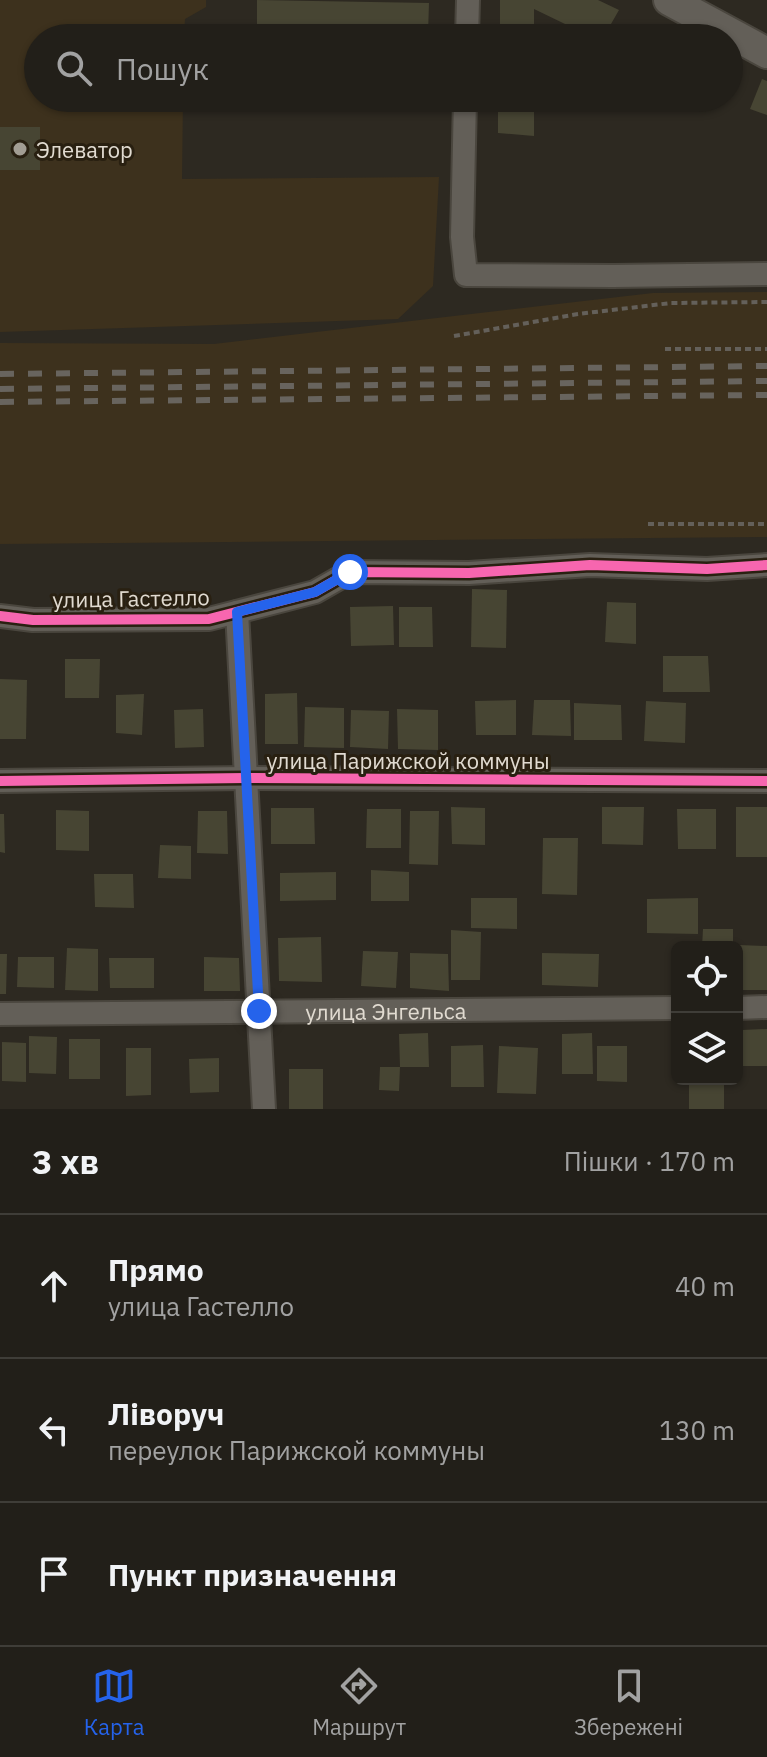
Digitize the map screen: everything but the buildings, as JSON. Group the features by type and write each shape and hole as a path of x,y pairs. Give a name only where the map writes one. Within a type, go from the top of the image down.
{"main road":[{"path":"669,0 713,24"},
{"path":"743,40 767,53"}],"street":[{"path":"467,24 468,0"},
{"path":"465,112 462,237 466,275 767,274"},
{"name":"улица Гастелло","path":"0,616 33,620 209,619 315,592 350,572 469,573 590,565 707,569 767,565"},
{"path":"237,612 264,1109"},
{"name":"улица Парижской коммуны","path":"0,781 246,778 767,781"},
{"path":"743,1008 767,1007"},
{"name":"улица Энгельса","path":"0,1014 671,1008"}],"path":[{"path":"454,336 578,314 671,303 767,302"},
{"path":"665,349 767,349"},
{"path":"648,524 767,524"}],"shaded area":[{"path":"0,0 206,0 206,7 185,19 185,24 24,24 24,112 183,112 182,179 439,177 433,286 398,319 0,332"},
{"path":"767,292 767,537 0,544 0,343 214,344 653,293"}],"railway":[{"path":"0,374 767,366"},
{"path":"0,389 767,381"},
{"path":"0,402 767,395"}],"cycle path":[{"path":"0,616 33,620 209,619 315,592 350,572 469,573 590,565 707,569 767,565"},
{"path":"0,781 246,778 767,781"}],"place":[{"name":"Элеватор","path":"20,149"}],"route":[{"path":"259,1011 237,612 315,592 350,572"}]}
